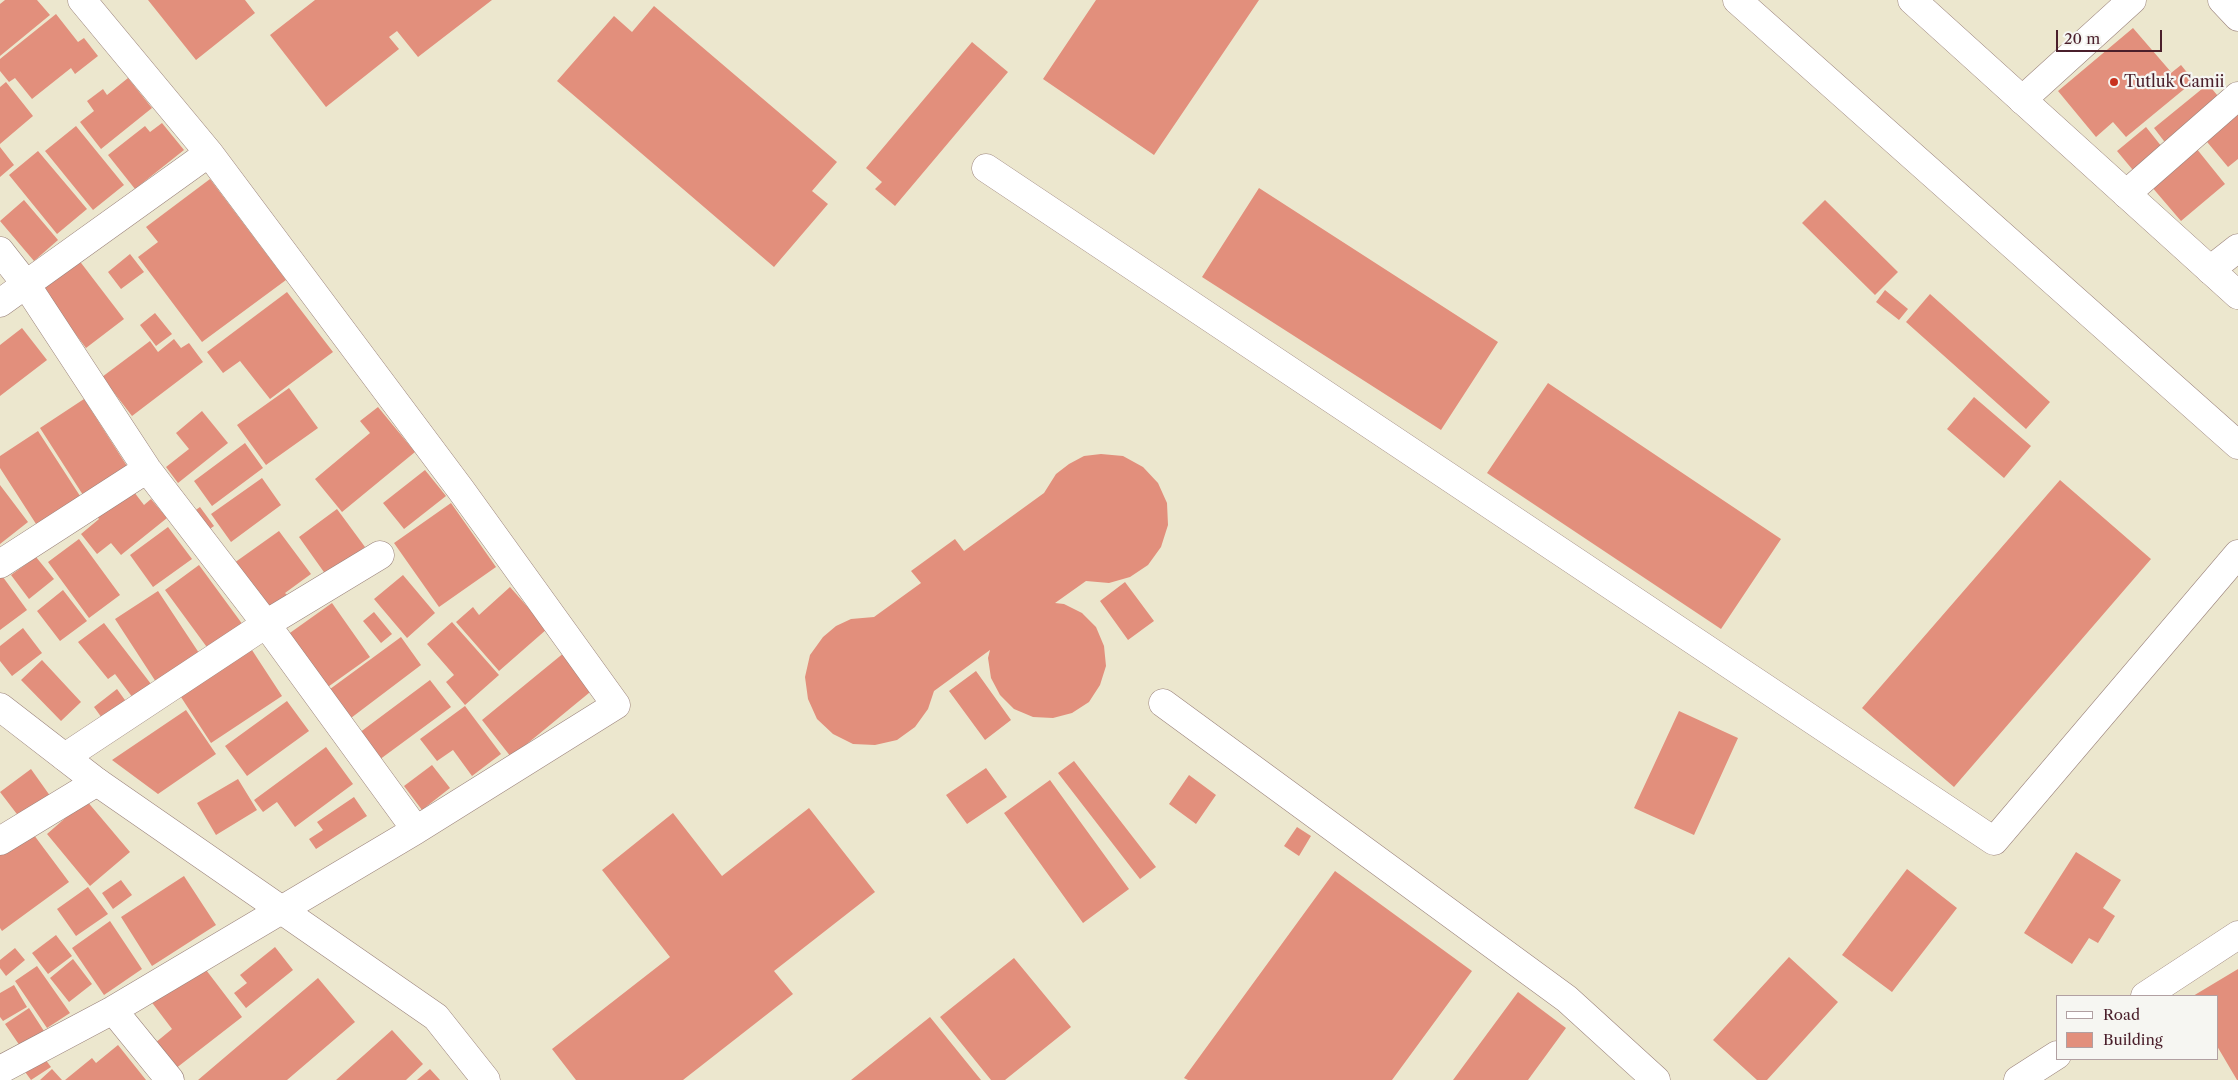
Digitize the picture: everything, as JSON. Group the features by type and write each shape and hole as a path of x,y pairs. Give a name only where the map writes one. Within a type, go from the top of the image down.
{"street":[{"path":"0,1070 113,1010 416,830 616,705 461,490 209,153 82,0"},
{"path":"1738,0 2238,445"},
{"path":"1912,0 2238,295"},
{"path":"2022,100 2132,0"},
{"path":"2222,0 2238,16"},
{"path":"2126,194 2238,96"},
{"path":"0,303 209,153"},
{"path":"986,168 1994,841 2238,554"},
{"path":"2210,270 2238,248"},
{"path":"0,251 25,284 148,469 266,624 416,830"},
{"path":"0,564 148,469"},
{"path":"66,757 266,624 380,555"},
{"path":"1163,703 1567,999 1656,1080"},
{"path":"0,707 98,782 436,1017 486,1080"},
{"path":"0,841 98,782"},
{"path":"2147,995 2238,935"},
{"path":"113,1010 170,1080"},
{"path":"2018,1080 2056,1056"}],"building":[{"path":"5,0 37,0 50,15 0,56 0,4"},
{"path":"148,0 245,0 255,13 196,60"},
{"path":"315,0 492,0 418,57 397,31 389,37 399,49 326,107 270,35"},
{"path":"1096,0 1259,0 1154,155 1043,79"},
{"path":"654,6 837,162 812,191 828,204 774,267 557,81 614,16 632,32"},
{"path":"56,14 78,42 84,38 98,56 75,74 71,68 32,99 15,78 9,82 0,71 0,59"},
{"name":"Tutluk Camii","path":"2133,28 2171,72 2166,77 2181,65 2194,81 2126,137 2113,122 2096,137 2058,91"},
{"path":"972,42 1008,72 895,206 875,189 882,182 866,168"},
{"path":"128,78 152,108 101,149 80,122 94,111 87,101 103,89 107,95"},
{"path":"6,82 33,116 0,144 0,87"},
{"path":"2208,84 2222,101 2167,145 2154,128"},
{"path":"2238,109 2238,159 2228,167 2203,137"},
{"path":"162,123 184,150 135,189 108,155 145,126 150,132"},
{"path":"76,126 124,185 93,210 45,151"},
{"path":"2146,127 2166,152 2137,175 2117,151"},
{"path":"0,147 14,165 0,177"},
{"path":"2196,148 2225,184 2181,221 2151,186"},
{"path":"38,151 87,209 57,234 9,175"},
{"path":"210,179 286,280 202,342 138,257 158,242 146,227"},
{"path":"1259,188 1498,342 1441,430 1202,277"},
{"path":"24,200 58,240 34,261 0,221"},
{"path":"1825,200 1898,272 1875,295 1802,223"},
{"path":"130,254 144,272 121,289 108,272"},
{"path":"75,255 124,319 86,348 37,283"},
{"path":"1885,290 1908,309 1899,320 1876,302"},
{"path":"287,292 333,352 270,399 240,361 223,373 207,352"},
{"path":"1930,294 2050,402 2026,429 1906,322"},
{"path":"155,313 172,334 156,346 140,325"},
{"path":"22,328 47,360 0,396 0,345"},
{"path":"174,339 181,348 189,343 203,362 132,416 102,377 150,341 158,352"},
{"path":"1548,383 1781,539 1721,629 1487,473"},
{"path":"289,388 318,428 266,465 237,425"},
{"path":"1974,397 2031,446 2004,478 1947,429"},
{"path":"84,399 127,466 83,495 40,428"},
{"path":"378,407 415,452 342,512 315,479 370,433 360,421"},
{"path":"202,411 228,443 178,483 166,467 189,449 176,433"},
{"path":"38,431 82,499 38,527 0,468 0,456"},
{"path":"245,443 263,468 212,506 194,481"},
{"path":"1101,454 1123,456 1143,467 1158,483 1167,503 1168,525 1161,547 1148,565 1130,577 1109,583 1086,581 1055,603 1064,604 1082,613 1096,627 1104,646 1106,666 1100,685 1089,702 1072,713 1053,718 1033,717 1014,709 1000,695 991,678 988,658 990,650 934,691 928,709 915,727 897,740 875,745 853,744 833,734 817,719 808,699 805,677 810,655 823,637 836,626 851,619 874,617 921,583 911,571 955,539 964,551 1044,493 1056,474 1069,464 1084,456"},
{"path":"425,470 446,496 404,529 383,503"},
{"path":"262,478 281,505 231,542 211,514"},
{"path":"2060,480 2151,559 1954,787 1862,708"},
{"path":"0,485 28,522 0,544"},
{"path":"131,488 144,505 151,499 167,518 121,555 111,543 97,554 81,534 99,519 96,515"},
{"path":"451,503 496,567 439,607 394,543"},
{"path":"200,507 214,526 204,533 190,514"},
{"path":"337,509 365,547 326,575 299,537"},
{"path":"168,527 192,559 153,587 130,555"},
{"path":"279,531 311,574 285,593 289,597 269,612 234,563"},
{"path":"79,539 120,595 89,618 48,562"},
{"path":"36,557 54,579 29,599 11,575"},
{"path":"199,565 243,625 209,650 165,590"},
{"path":"0,573 27,610 0,630"},
{"path":"403,575 435,613 407,638 374,599"},
{"path":"1125,582 1154,621 1128,640 1100,601"},
{"path":"510,587 547,629 499,671 456,622 473,607 479,615"},
{"path":"63,590 87,621 60,641 37,611"},
{"path":"158,591 199,653 156,682 115,619"},
{"path":"332,603 370,657 325,689 287,635"},
{"path":"374,612 392,634 381,643 363,621"},
{"path":"452,622 499,675 465,705 446,682 454,675 427,644"},
{"path":"104,623 151,684 133,698 115,674 108,679 78,642"},
{"path":"23,628 42,653 12,676 0,661 0,646"},
{"path":"401,637 421,665 347,721 326,692"},
{"path":"250,647 282,696 211,743 179,694"},
{"path":"565,652 595,688 511,757 482,720"},
{"path":"42,660 81,702 61,721 21,680"},
{"path":"976,671 1011,720 985,740 949,691"},
{"path":"430,680 451,707 379,760 359,733"},
{"path":"117,689 130,707 107,725 94,707"},
{"path":"287,701 309,731 247,776 225,746"},
{"path":"465,706 501,754 472,776 453,750 437,761 420,739"},
{"path":"186,710 216,754 158,794 112,760"},
{"path":"1679,711 1738,738 1694,835 1634,808"},
{"path":"326,747 353,784 295,827 277,802 263,812 254,800"},
{"path":"1074,761 1156,867 1140,879 1058,773"},
{"path":"432,765 450,788 422,810 404,786"},
{"path":"986,768 1007,797 967,824 946,795"},
{"path":"31,769 53,800 23,822 0,792"},
{"path":"1189,775 1216,795 1196,824 1169,804"},
{"path":"238,779 257,810 216,835 197,803"},
{"path":"1050,780 1129,889 1083,923 1004,813"},
{"path":"354,797 367,816 316,849 309,839 323,830 317,822"},
{"path":"86,800 130,852 90,886 47,834"},
{"path":"809,808 875,892 774,971 793,994 683,1080 576,1080 552,1049 670,957 602,870 673,813 722,876"},
{"path":"28,827 69,882 2,931 0,928 0,848"},
{"path":"1297,827 1311,836 1299,856 1284,846"},
{"path":"2076,852 2121,880 2103,908 2115,916 2098,943 2089,938 2072,964 2024,933"},
{"path":"1907,869 1957,908 1892,992 1842,955"},
{"path":"1335,871 1472,971 1392,1080 1188,1080 1184,1078"},
{"path":"184,876 216,925 152,966 121,917"},
{"path":"121,880 132,895 113,909 102,893"},
{"path":"88,887 108,914 76,936 57,909"},
{"path":"110,921 142,969 104,995 72,948"},
{"path":"56,935 72,956 48,974 32,953"},
{"path":"275,947 293,970 246,1008 234,993 247,983 240,975"},
{"path":"15,948 25,960 6,976 0,968 0,960"},
{"path":"1789,957 1838,1002 1767,1080 1757,1080 1713,1040"},
{"path":"1014,958 1071,1027 1005,1080 991,1080 940,1017"},
{"path":"73,959 92,984 69,1002 50,978"},
{"path":"200,962 242,1017 175,1069 155,1043 172,1029 150,1000"},
{"path":"37,966 70,1013 47,1028 15,981"},
{"path":"2238,969 2238,1080 2218,1048 2218,995 2195,995"},
{"path":"318,978 355,1022 287,1080 198,1080"},
{"path":"14,985 27,1007 3,1021 0,1017 0,993"},
{"path":"1518,992 1566,1028 1528,1080 1453,1080"},
{"path":"29,1008 44,1031 20,1046 5,1024"},
{"path":"930,1017 981,1080 851,1080"},
{"path":"392,1030 423,1064 406,1080 336,1080"},
{"path":"118,1045 146,1080 65,1080 92,1058 96,1063"},
{"path":"39,1051 51,1067 31,1080 20,1065"},
{"path":"52,1069 62,1080 40,1080"},
{"path":"430,1069 440,1080 417,1080"}],"place":[{"name":"Tutluk Camii","path":"2114,82"}]}
